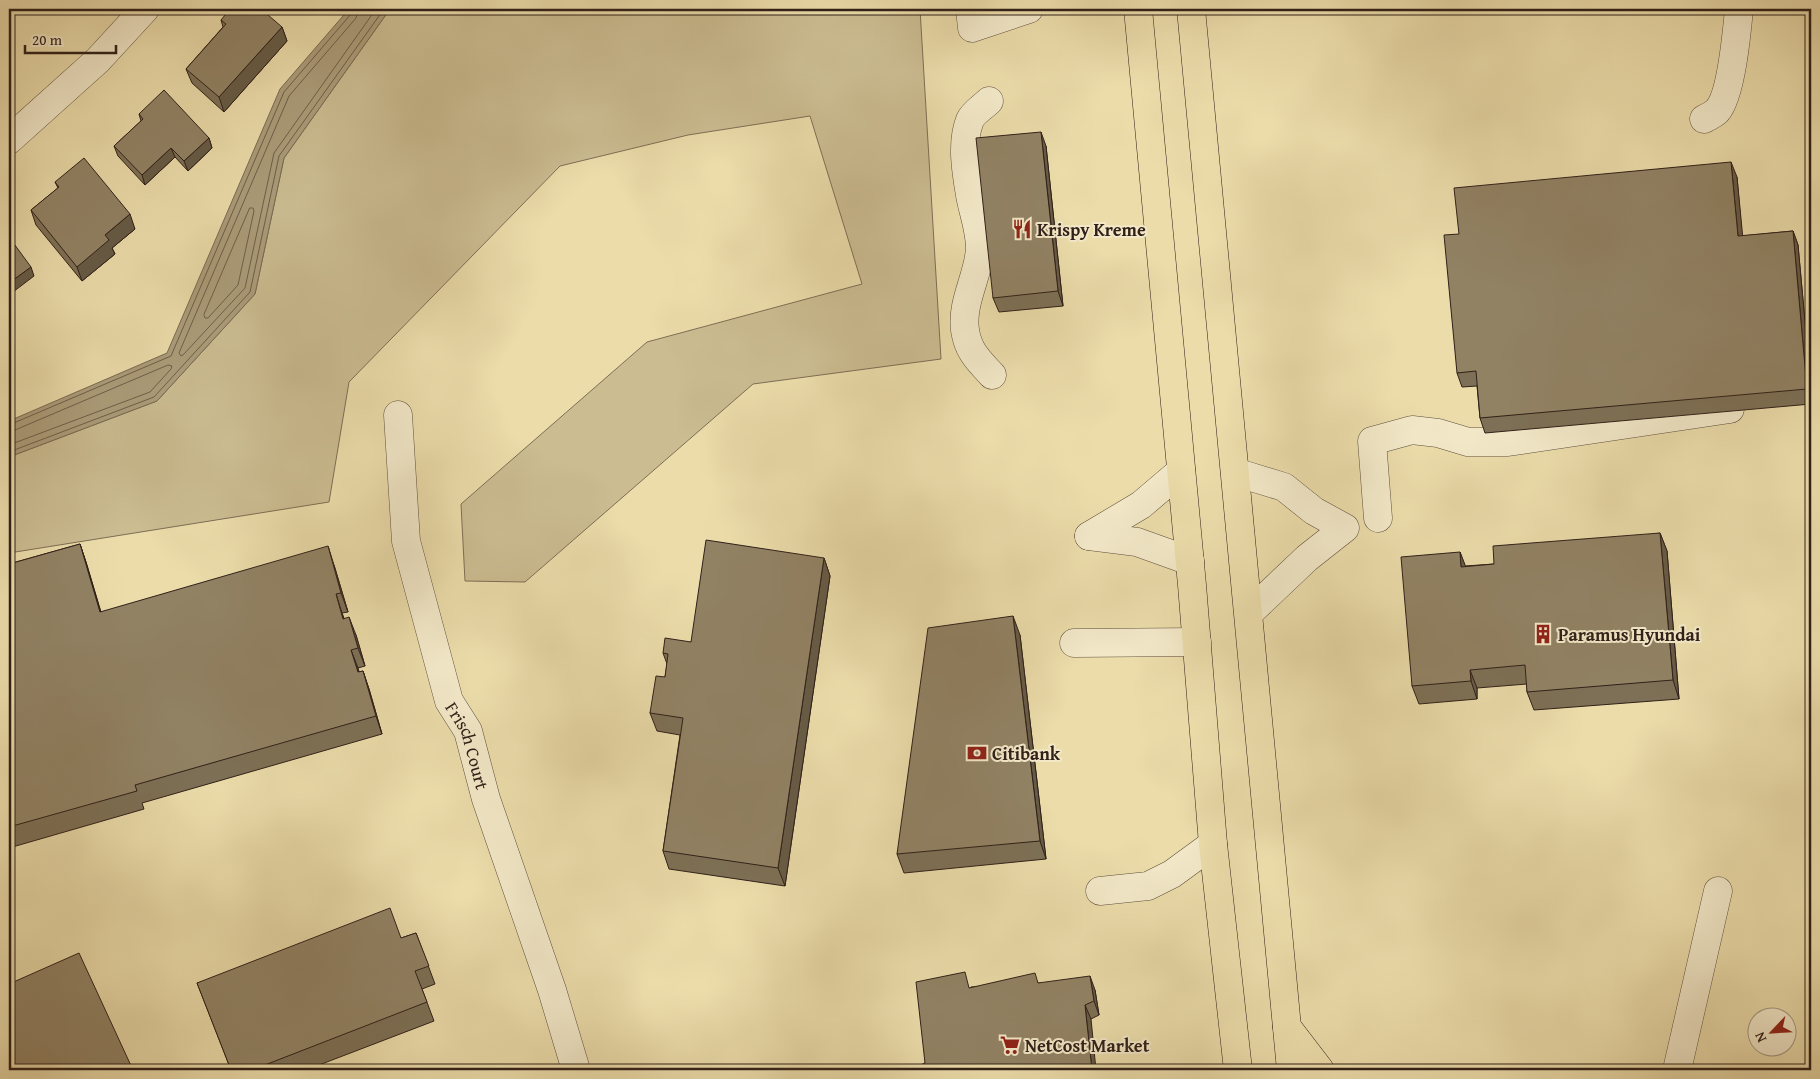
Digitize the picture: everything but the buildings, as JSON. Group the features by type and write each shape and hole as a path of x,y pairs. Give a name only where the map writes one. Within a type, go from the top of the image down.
{"highway":[{"path":"1135,9 1182,470 1213,844 1238,1070"},
{"path":"1191,9 1291,1070"},
{"path":"1287,1027 1320,1070"}],"street":[{"path":"9,140 98,60 145,9"},
{"path":"970,9 972,28 1029,9"},
{"path":"1704,119 1717,111 1724,98 1735,51 1739,9"},
{"path":"989,101 971,118 965,144 970,196 976,218 980,248 974,281 967,303 965,329 974,356 992,375"},
{"path":"1378,518 1372,441 1412,430 1438,433 1468,442 1508,442 1753,405"},
{"name":"Frisch Court","path":"398,415 406,541 448,701 468,731 486,799 552,990 576,1070"},
{"path":"1182,470 1141,504 1089,536 1137,542 1190,561"},
{"path":"1235,472 1284,487 1314,511 1345,528 1307,558 1249,613"},
{"path":"1074,643 1197,642"},
{"path":"1100,891 1148,886 1172,874 1213,844"},
{"path":"1677,1070 1718,891"}],"shaded area":[{"path":"390,9 920,9 941,359 753,384 525,582 465,581 461,504 647,342 862,284 810,116 688,135 560,166 349,382 329,502 9,553 9,457 157,401 255,294 284,158"}],"water":[{"path":"349,9 390,9 284,158 255,294 157,401 9,457 9,421 167,353 280,89"}],"place":[{"name":"Krispy Kreme","path":"1022,229"},
{"name":"Paramus Hyundai","path":"1543,634"},
{"name":"Citibank","path":"977,753"},
{"name":"NetCost Market","path":"1010,1045"}]}
